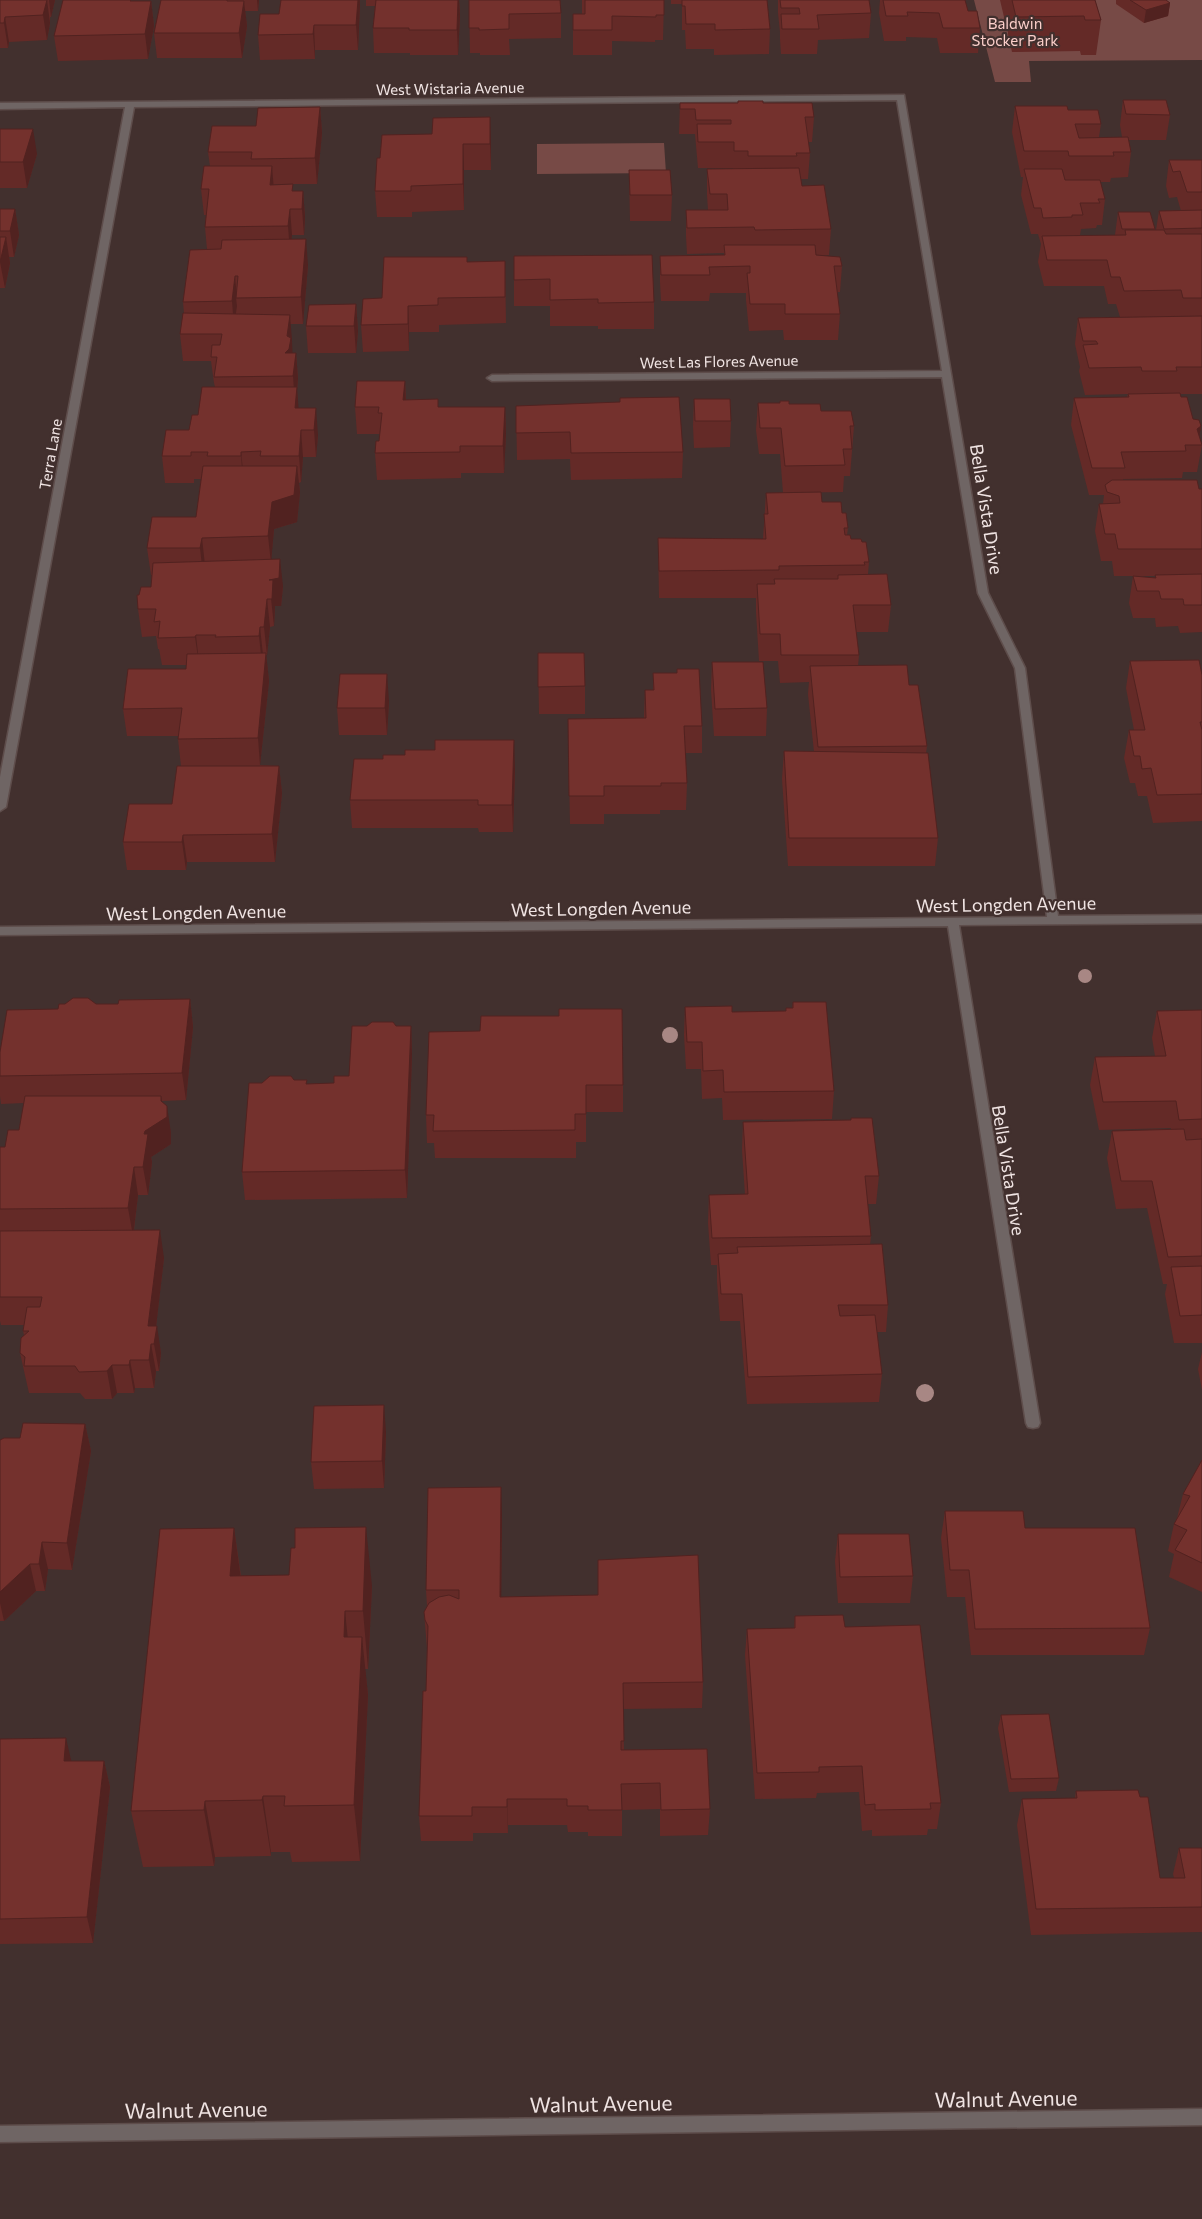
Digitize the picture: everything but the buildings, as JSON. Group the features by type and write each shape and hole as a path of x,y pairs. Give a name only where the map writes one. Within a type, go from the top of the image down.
{"street":[{"name":"West Wistaria Avenue","path":"0,106 901,97"},
{"name":"Bella Vista Drive","path":"901,97 983,593 1020,668 1053,920"},
{"name":"Terra Lane","path":"0,808 130,105"},
{"name":"West Las Flores Avenue","path":"492,378 947,374"},
{"name":"West Longden Avenue","path":"0,931 1202,919"},
{"name":"Bella Vista Drive","path":"953,922 1033,1423"},
{"name":"Walnut Avenue","path":"0,2134 1202,2117"}],"green space":[{"name":"Baldwin Stocker Park","path":"974,0 1202,0 1202,60 1029,61 1031,82 995,82"},
{"path":"664,143 666,173 537,174 537,144"}]}
